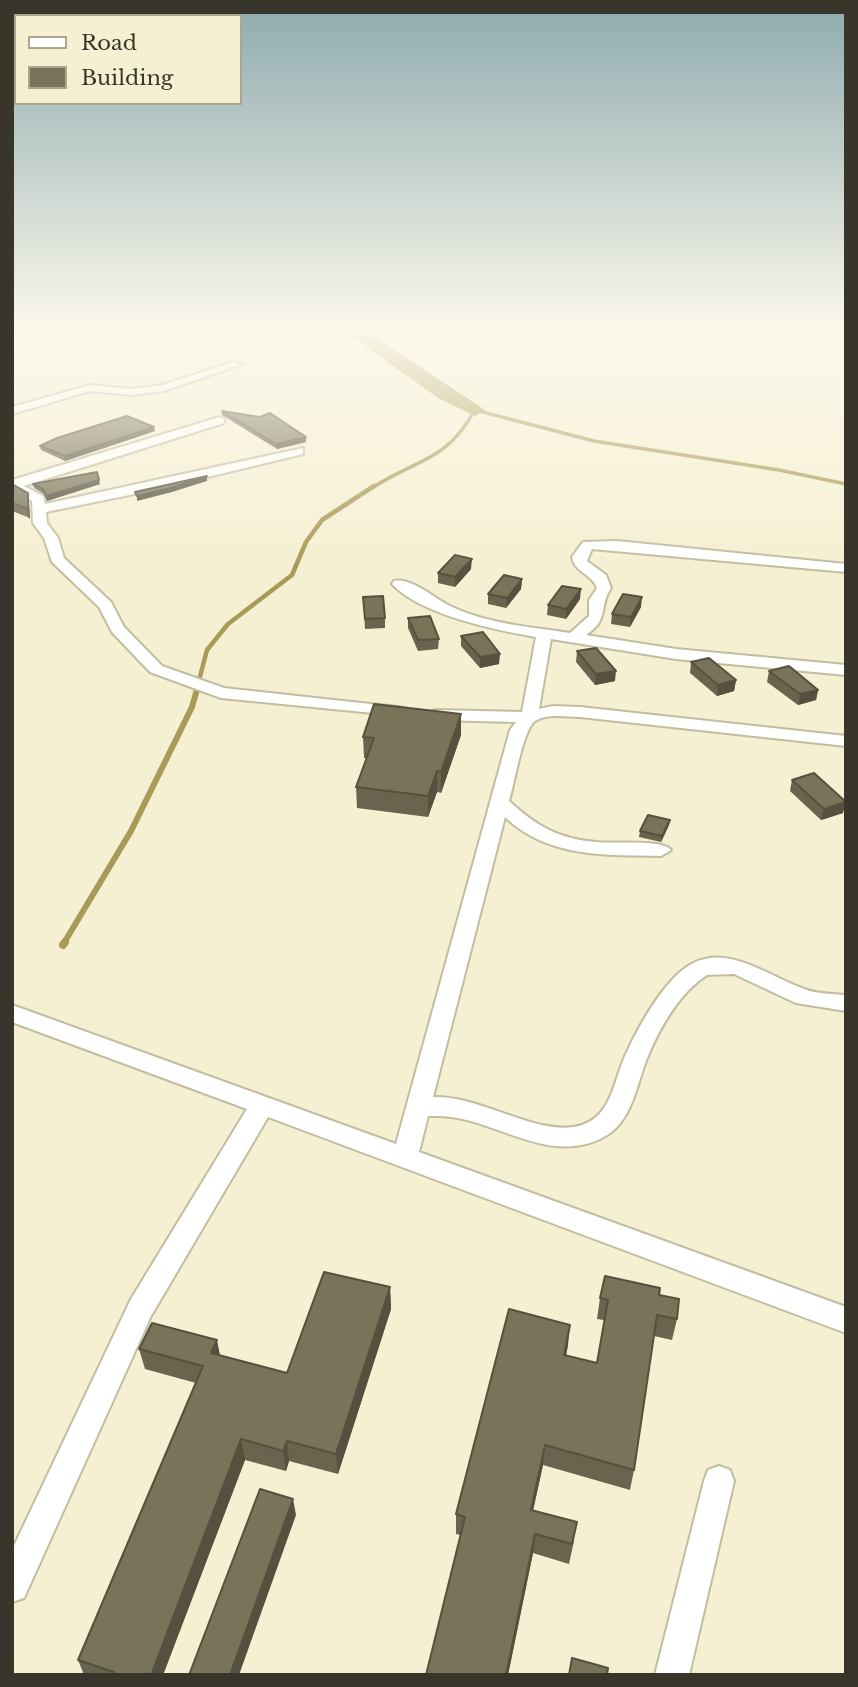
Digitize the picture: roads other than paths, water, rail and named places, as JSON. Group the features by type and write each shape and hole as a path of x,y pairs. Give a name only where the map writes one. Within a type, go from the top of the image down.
{"street":[{"path":"13,484 220,421"},
{"path":"40,509 133,491 299,451"},
{"path":"13,484 38,499 40,523 51,538 57,559 107,605 117,629 156,669 221,693 417,714 528,717 553,711 580,712 846,741"},
{"path":"571,639 591,625 597,616 596,600 604,588 601,578 580,563 579,557 588,545 617,545 846,568"},
{"path":"399,584 470,621 544,635 676,654 846,670"},
{"path":"405,1158 519,730 528,717 544,635"},
{"path":"500,802 531,830 547,838 611,848 661,850"},
{"path":"418,1108 447,1105 474,1110 519,1129 550,1137 580,1136 604,1125 622,1105 635,1059 675,990 687,976 705,967 725,965 743,969 797,995 846,1003"},
{"path":"12,1013 261,1107 846,1320"},
{"path":"12,1586 141,1308 261,1107"},
{"path":"672,1675 719,1481"}],"waterway":[{"path":"372,488 441,450 464,428 475,410 594,441 779,470 846,484"},
{"path":"197,688 207,650 228,624 292,575 306,542 322,520 374,486"},
{"path":"64,943 131,831 192,707 198,686"}]}
